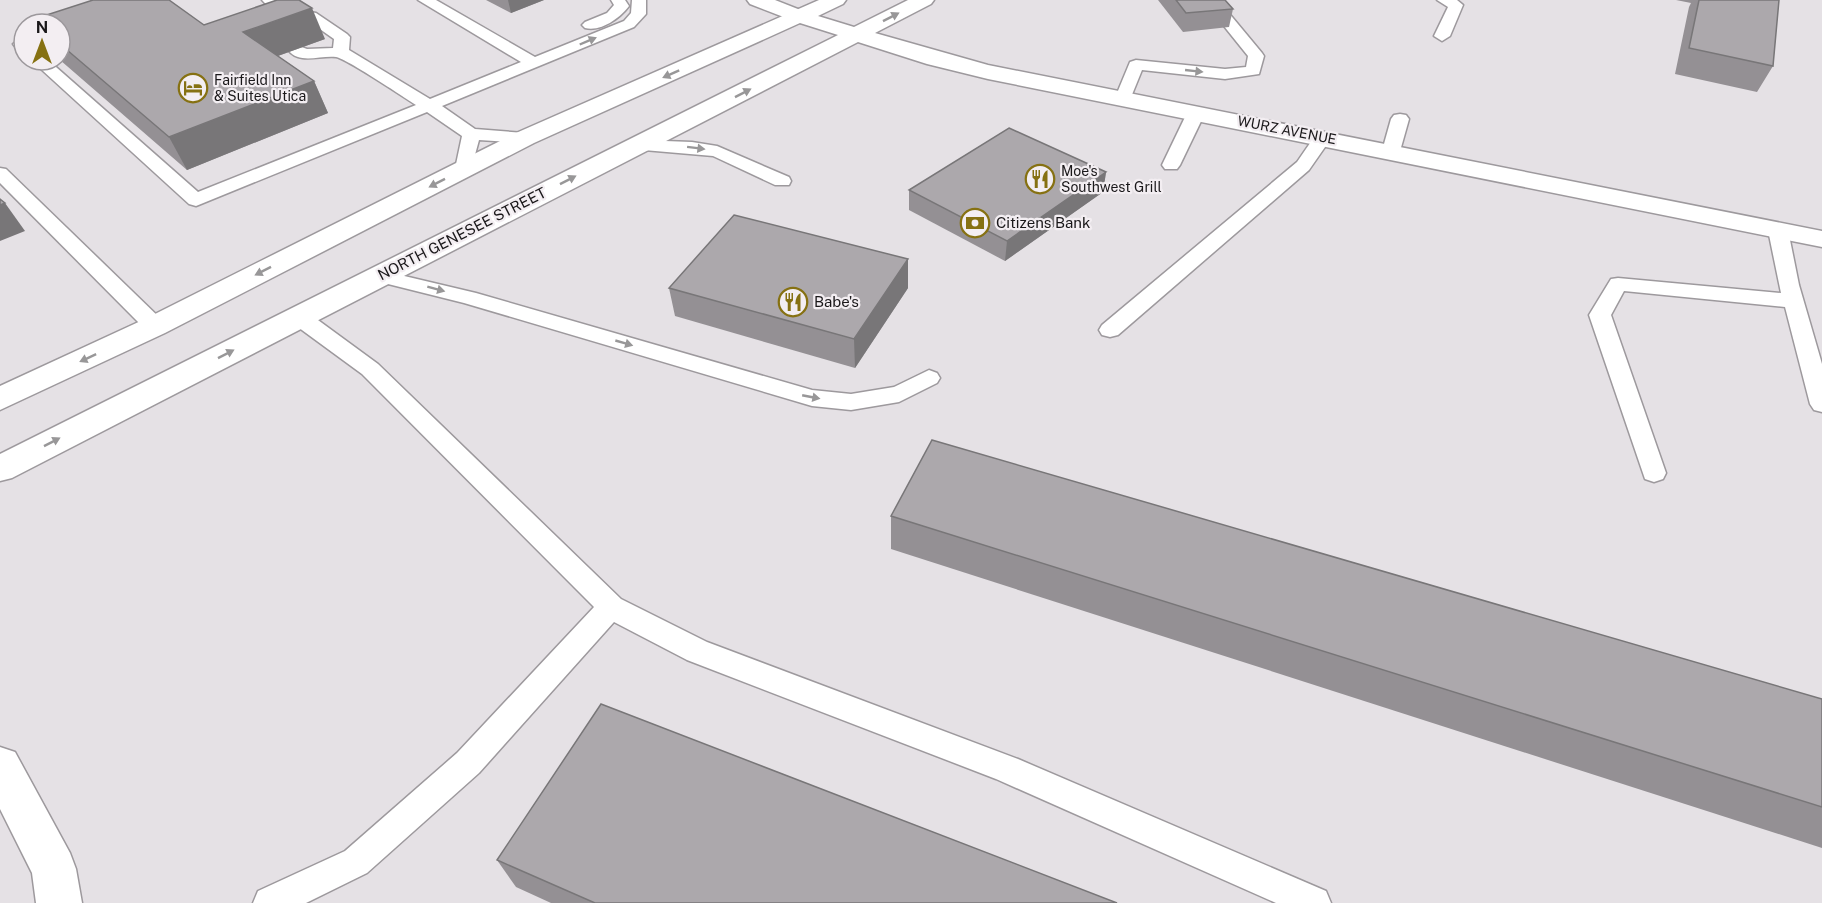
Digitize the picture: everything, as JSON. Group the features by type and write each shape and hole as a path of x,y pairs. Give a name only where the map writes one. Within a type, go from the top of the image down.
{"main road":[{"name":"WURZ AVENUE","path":"757,0 857,34 967,66 1822,239"},
{"path":"0,399 155,326 525,138 836,0"},
{"name":"NORTH GENESEE STREET","path":"0,469 924,0"},
{"path":"0,766 54,869 59,903"}],"lane":[{"path":"269,0 281,12 311,16 342,37 341,52"},
{"path":"430,3 452,0"},
{"path":"52,72 196,200 430,106 612,16 622,6 618,0"},
{"path":"430,3 526,59 629,24 638,14 639,0"},
{"path":"1123,98 1136,65 1225,74 1253,71 1256,56 1210,0"},
{"path":"1442,36 1456,5 1444,0"},
{"path":"274,29 281,12"},
{"path":"296,50 305,54 341,52 430,106 471,134 525,138"},
{"path":"1172,165 1196,112"},
{"path":"1391,151 1400,119"},
{"path":"464,169 471,134"},
{"path":"1110,330 1303,166 1323,137"},
{"path":"638,145 692,147 717,151 783,181"},
{"path":"0,173 155,326"},
{"path":"1778,230 1793,301 1822,404"},
{"path":"379,276 469,298 812,398 851,402 899,394 929,378"},
{"path":"1654,473 1600,315 1618,284 1793,301"},
{"path":"299,317 370,369 612,607 697,651 1007,769 1314,903"},
{"path":"270,903 356,862 468,763 612,607"}],"building":[{"name":"Fairfield Inn & Suites Utica","path":"93,0 169,0 204,25 277,0 299,0 312,8 243,32 314,81 169,137 72,54 72,12 56,12"},
{"path":"1176,0 1225,0 1233,9 1186,13"},
{"path":"1699,0 1779,0 1773,66 1689,48"},
{"path":"1009,128 1106,172 1007,241 909,190"},
{"name":"Babe's","path":"734,215 908,259 854,339 669,288"},
{"path":"932,440 1822,699 1822,807 891,516"},
{"path":"601,704 1117,903 595,903 497,860"}],"place":[{"name":"Fairfield Inn & Suites Utica","path":"193,88"},
{"name":"Moe's Southwest Grill","path":"1040,179"},
{"name":"Citizens Bank","path":"975,223"},
{"name":"Babe's","path":"793,302"}]}
